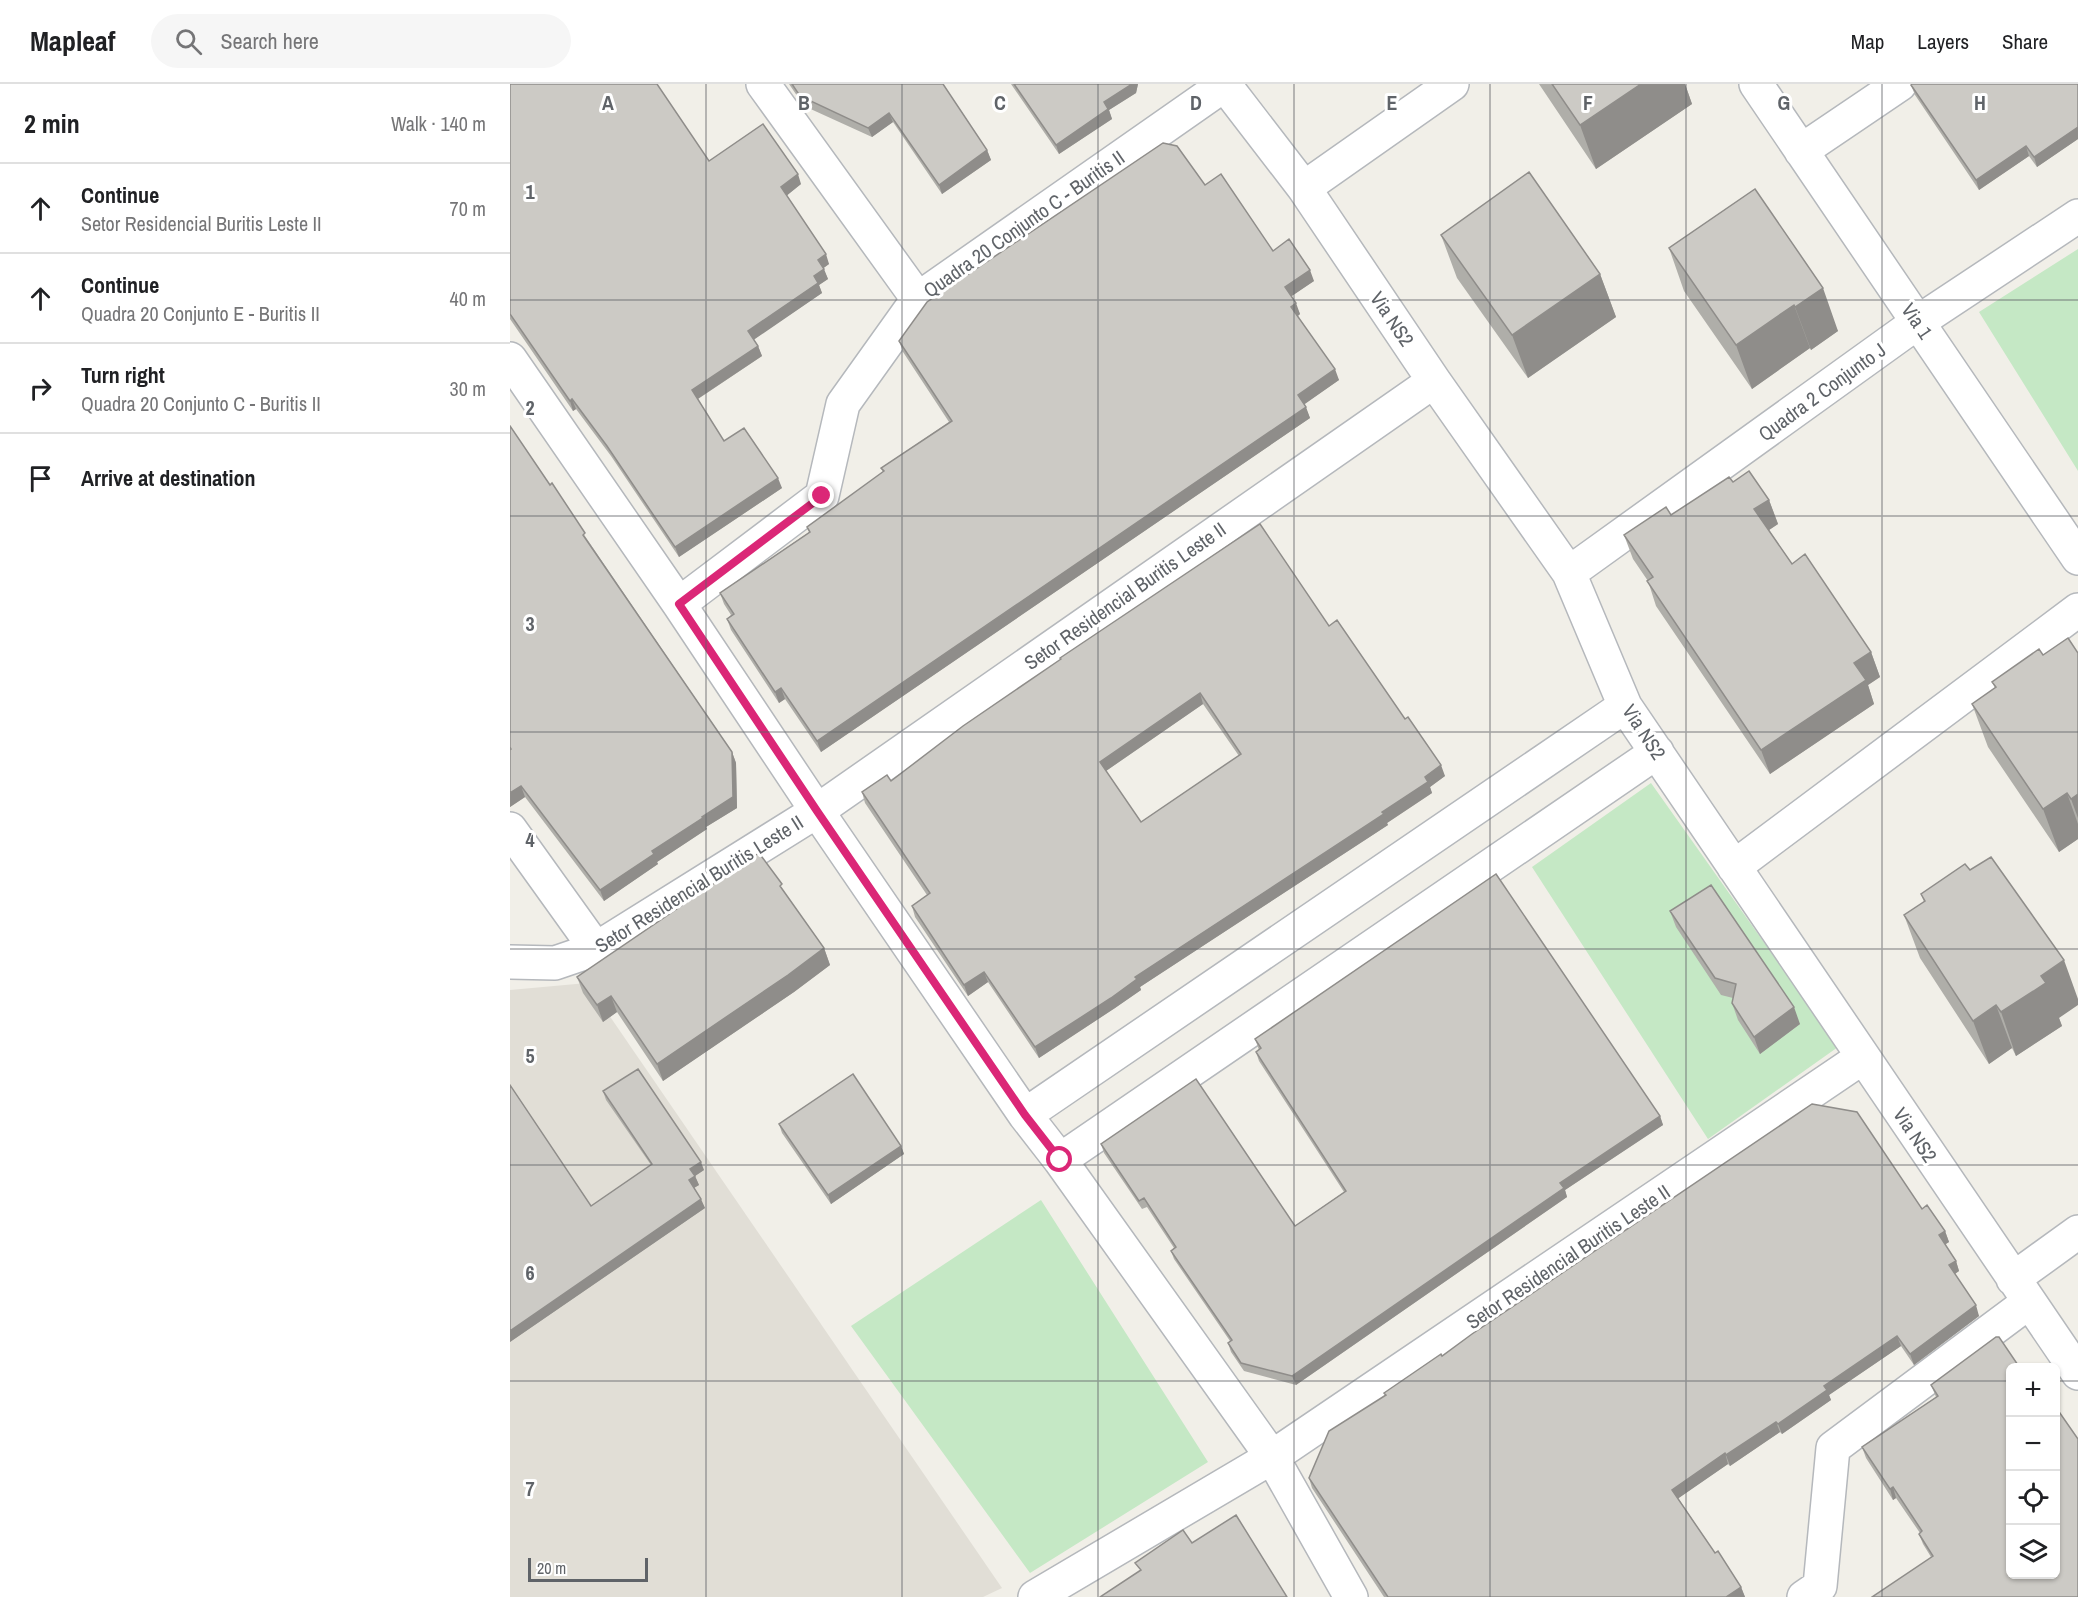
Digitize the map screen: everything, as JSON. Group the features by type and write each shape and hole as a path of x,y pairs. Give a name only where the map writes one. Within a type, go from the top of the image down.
{"street":[{"path":"763,84 918,299"},
{"name":"Quadra 20 Conjunto C - Buritis II","path":"679,604 822,496 843,404 918,299 1224,84"},
{"name":"Via NS2","path":"1224,84 1304,188 1434,381 1569,573 1625,706 2078,1373"},
{"path":"1304,188 1452,84"},
{"name":"Via 1","path":"1756,84 2078,558"},
{"path":"1801,151 1900,84"},
{"name":"Quadra 2 Conjunto J","path":"1569,573 1918,322 2078,216"},
{"path":"510,359 679,604 817,811"},
{"name":"Setor Residencial Buritis Leste II","path":"510,962 555,963 596,949 817,811 1434,381"},
{"path":"1734,867 2078,610"},
{"path":"1025,1115 1625,706"},
{"path":"1060,1160 1657,752"},
{"name":"Setor Residencial Buritis Leste II","path":"817,811 1025,1115 1060,1160 1272,1456"},
{"path":"510,829 596,949"},
{"name":"Setor Residencial Buritis Leste II","path":"1035,1597 1272,1456 1863,1057"},
{"path":"1804,1597 1820,1586 1833,1448 2021,1291 2078,1232"},
{"path":"1272,1456 1351,1597"}],"shaded area":[{"path":"587,983 1002,1588 983,1597 510,1597 510,990"}],"green space":[{"path":"2078,249 2078,471 1979,312"},
{"path":"1651,783 1838,1047 1708,1139 1532,867"},
{"path":"1041,1200 1208,1462 1030,1573 851,1326"}],"building":[{"path":"510,84 657,84 709,161 763,124 798,174 781,187 826,254 818,260 824,269 814,276 818,283 748,331 758,346 692,390 724,441 744,428 778,478 675,547 607,446 572,399 570,401 510,314"},
{"path":"792,84 943,84 987,150 939,185 889,113 868,128 800,96"},
{"path":"1014,84 1132,84 1104,102 1108,109 1056,145"},
{"path":"1552,84 1641,84 1580,125"},
{"path":"1912,84 2078,84 2078,127 2034,157 2026,146 1976,180"},
{"path":"1163,143 1177,146 1205,185 1221,174 1273,251 1289,239 1310,270 1285,287 1296,303 1291,307 1335,369 1298,395 1306,407 817,741 781,688 775,692 727,619 734,614 720,593 810,532 807,527 884,471 881,468 952,421 899,341 927,302"},
{"path":"1529,172 1600,274 1512,335 1441,235"},
{"path":"1755,189 1823,288 1736,345 1669,248"},
{"path":"510,426 550,485 552,483 585,533 583,535 732,752 733,797 652,851 654,854 600,890 521,786 510,793"},
{"path":"1749,471 1769,500 1754,509 1792,564 1805,554 1871,652 1854,663 1866,680 1761,750 1647,581 1653,577 1624,535 1666,507 1671,515 1729,477 1733,482"},
{"path":"1260,524 1329,626 1337,620 1405,719 1408,717 1441,765 1425,777 1428,782 1382,812 1384,814 1135,977 1137,979 1111,998 1035,1047 984,972 964,985 912,906 930,893 862,792 887,775 891,781 963,726","holes":["1200,693 1241,754 1141,822 1100,762"]},
{"path":"2068,638 2078,653 2078,794 2071,799 2067,793 2043,809 1972,704 1996,687 1992,682 2039,649 2043,655"},
{"path":"759,853 824,948 657,1064 611,996 597,1005 577,977"},
{"path":"1991,857 2064,960 2041,976 2046,983 2001,1012 1996,1005 1973,1021 1904,915 1925,901 1921,894 1965,864 1970,870"},
{"path":"1496,874 1660,1116 1560,1183 1564,1188 1292,1376 1241,1363 1228,1343 1232,1340 1171,1251 1176,1247 1144,1198 1139,1201 1101,1144 1196,1079 1295,1226 1346,1191 1256,1052 1261,1048 1255,1039"},
{"path":"1711,885 1794,1007 1754,1037 1732,1003 1736,984 1715,978 1670,911"},
{"path":"638,1069 701,1162 690,1169 695,1176 689,1180 701,1199 510,1331 510,1085 591,1206 652,1164 603,1091"},
{"path":"853,1074 901,1146 828,1195 779,1124"},
{"path":"1812,1104 1857,1112 1922,1209 1927,1205 1945,1231 1939,1235 1956,1261 1949,1265 1976,1305 1910,1354 1897,1336 1824,1386 1827,1390 1778,1424 1776,1422 1726,1455 1725,1453 1672,1490 1715,1553 1718,1551 1741,1587 1726,1597 1388,1597 1309,1478 1329,1431 1386,1395 1384,1393 1441,1354 1442,1356"},
{"path":"1996,1337 1999,1337 2017,1363 2006,1363 2006,1579 2060,1579 2060,1413 2078,1439 2078,1597 1872,1597 1933,1556 1919,1534 1922,1531 1893,1487 1890,1489 1862,1447 1938,1396 1931,1385"},
{"path":"1236,1515 1287,1597 1100,1597 1141,1570 1135,1563 1183,1530 1192,1543"}],"route":[{"path":"822,496 679,604 1025,1115 1060,1160"}]}
